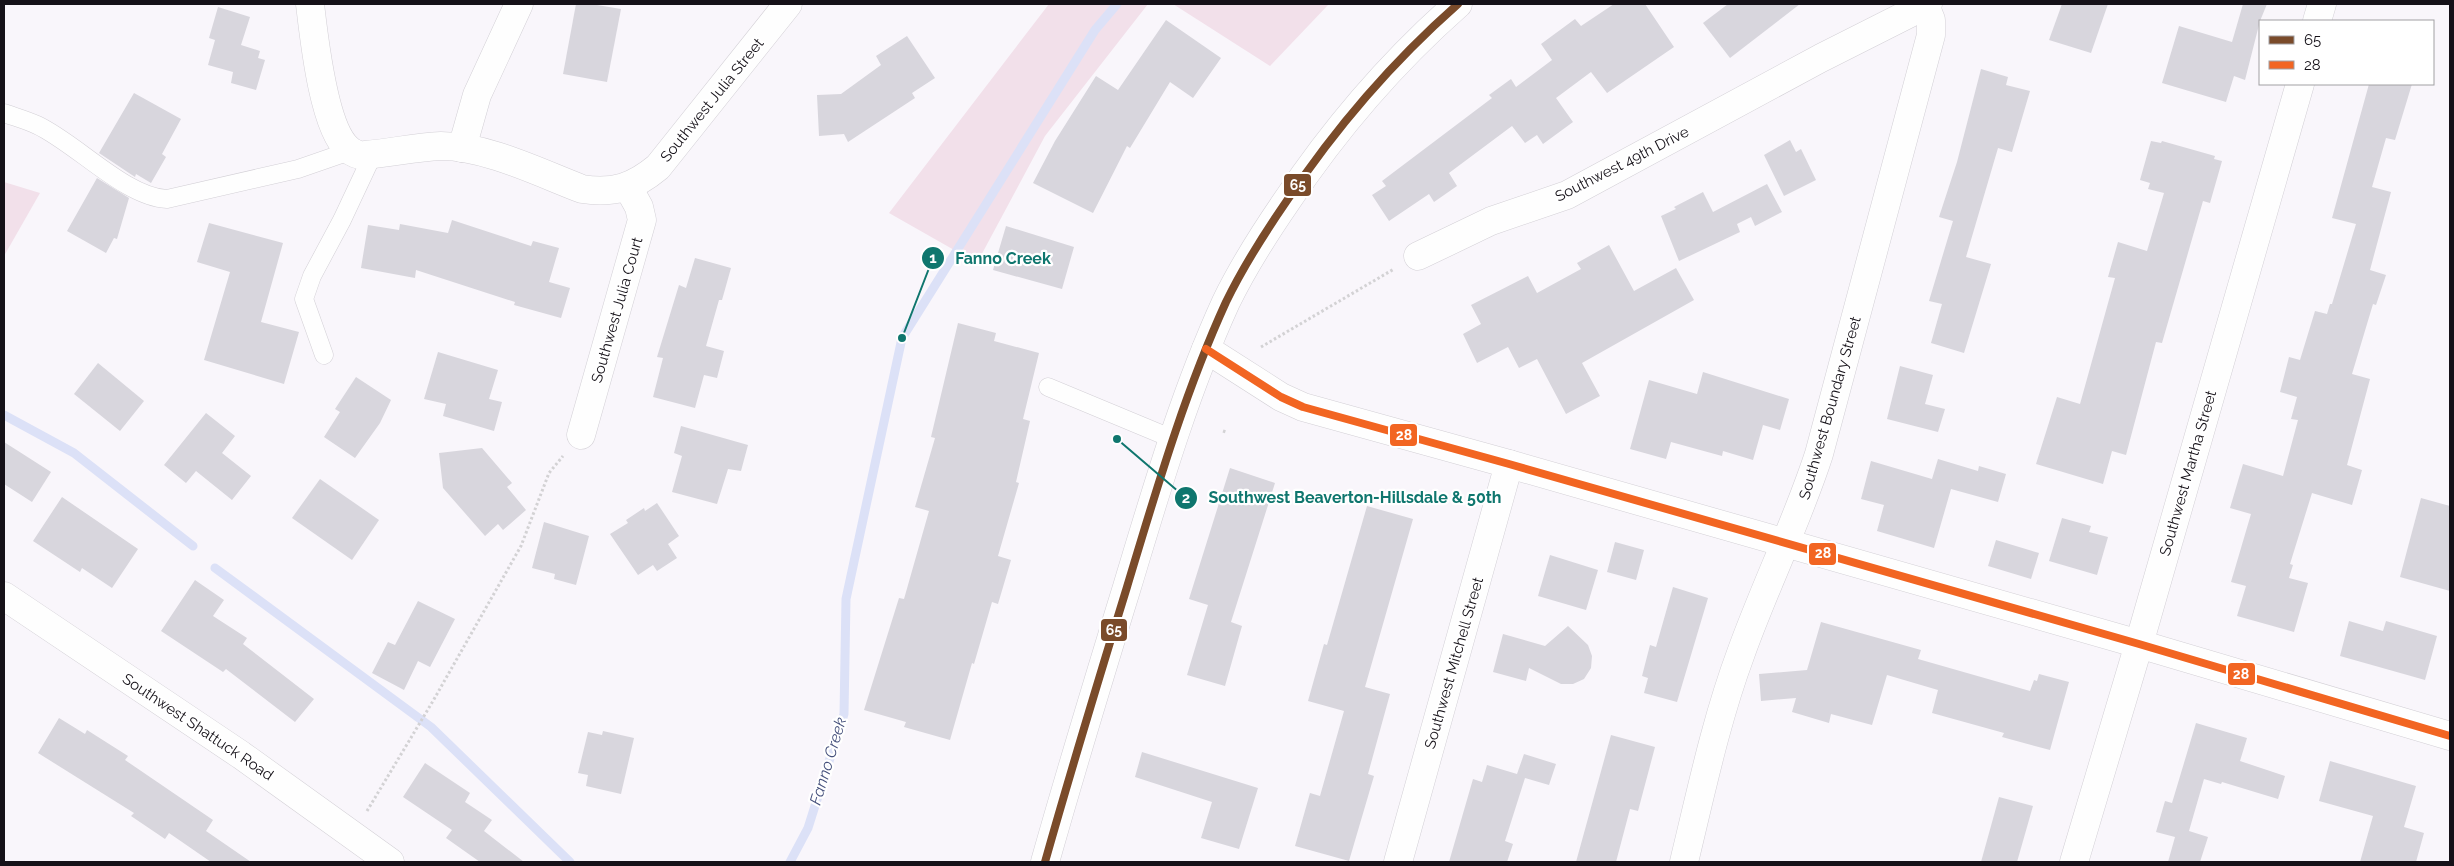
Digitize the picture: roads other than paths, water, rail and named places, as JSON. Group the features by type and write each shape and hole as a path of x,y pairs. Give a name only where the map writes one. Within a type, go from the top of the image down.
{"street":[{"path":"310,4 319,75 332,121 346,148 361,152 428,147 462,148 486,153 582,189 610,190 628,187"},
{"path":"462,148 477,95 519,4"},
{"name":"Southwest Julia Street","path":"628,187 641,181 658,167 788,4"},
{"path":"1046,862 1173,439 1206,350 1244,270 1272,223 1330,140 1399,58 1458,4"},
{"name":"Southwest 49th Drive","path":"1418,256 1491,221 1567,195 1821,58 1927,4"},
{"name":"Southwest Boundary Street","path":"1684,862 1710,756 1741,653 1786,544 1819,454 1929,46 1931,20 1927,4"},
{"path":"2317,20 2322,4"},
{"name":"Southwest Martha Street","path":"2074,862 2139,644 2300,85"},
{"name":"Southwest Julia Court","path":"581,435 642,220 639,207 628,187"},
{"path":"1206,350 1281,397 1303,407 2139,644 2450,736"},
{"name":"Southwest Mitchell Street","path":"1398,862 1509,464"},
{"name":"Southwest Shattuck Road","path":"4,596 241,754 390,862"}],"lane":[{"path":"4,113 38,125 133,188 155,198 167,199 298,169 361,152"},
{"path":"324,355 304,299 312,276 342,220 361,152"},
{"path":"1048,387 1173,439"}],"waterway":[{"name":"Fanno Creek","path":"790,862 808,828 844,714 846,599 902,338 1095,30 1117,4"},
{"path":"4,415 74,453 193,546"},
{"path":"215,568 431,727 570,862"}],"place":[{"name":"Fanno Creek","path":"902,338"},
{"name":"Southwest Beaverton-Hillsdale & 50th","path":"1117,439"}]}
